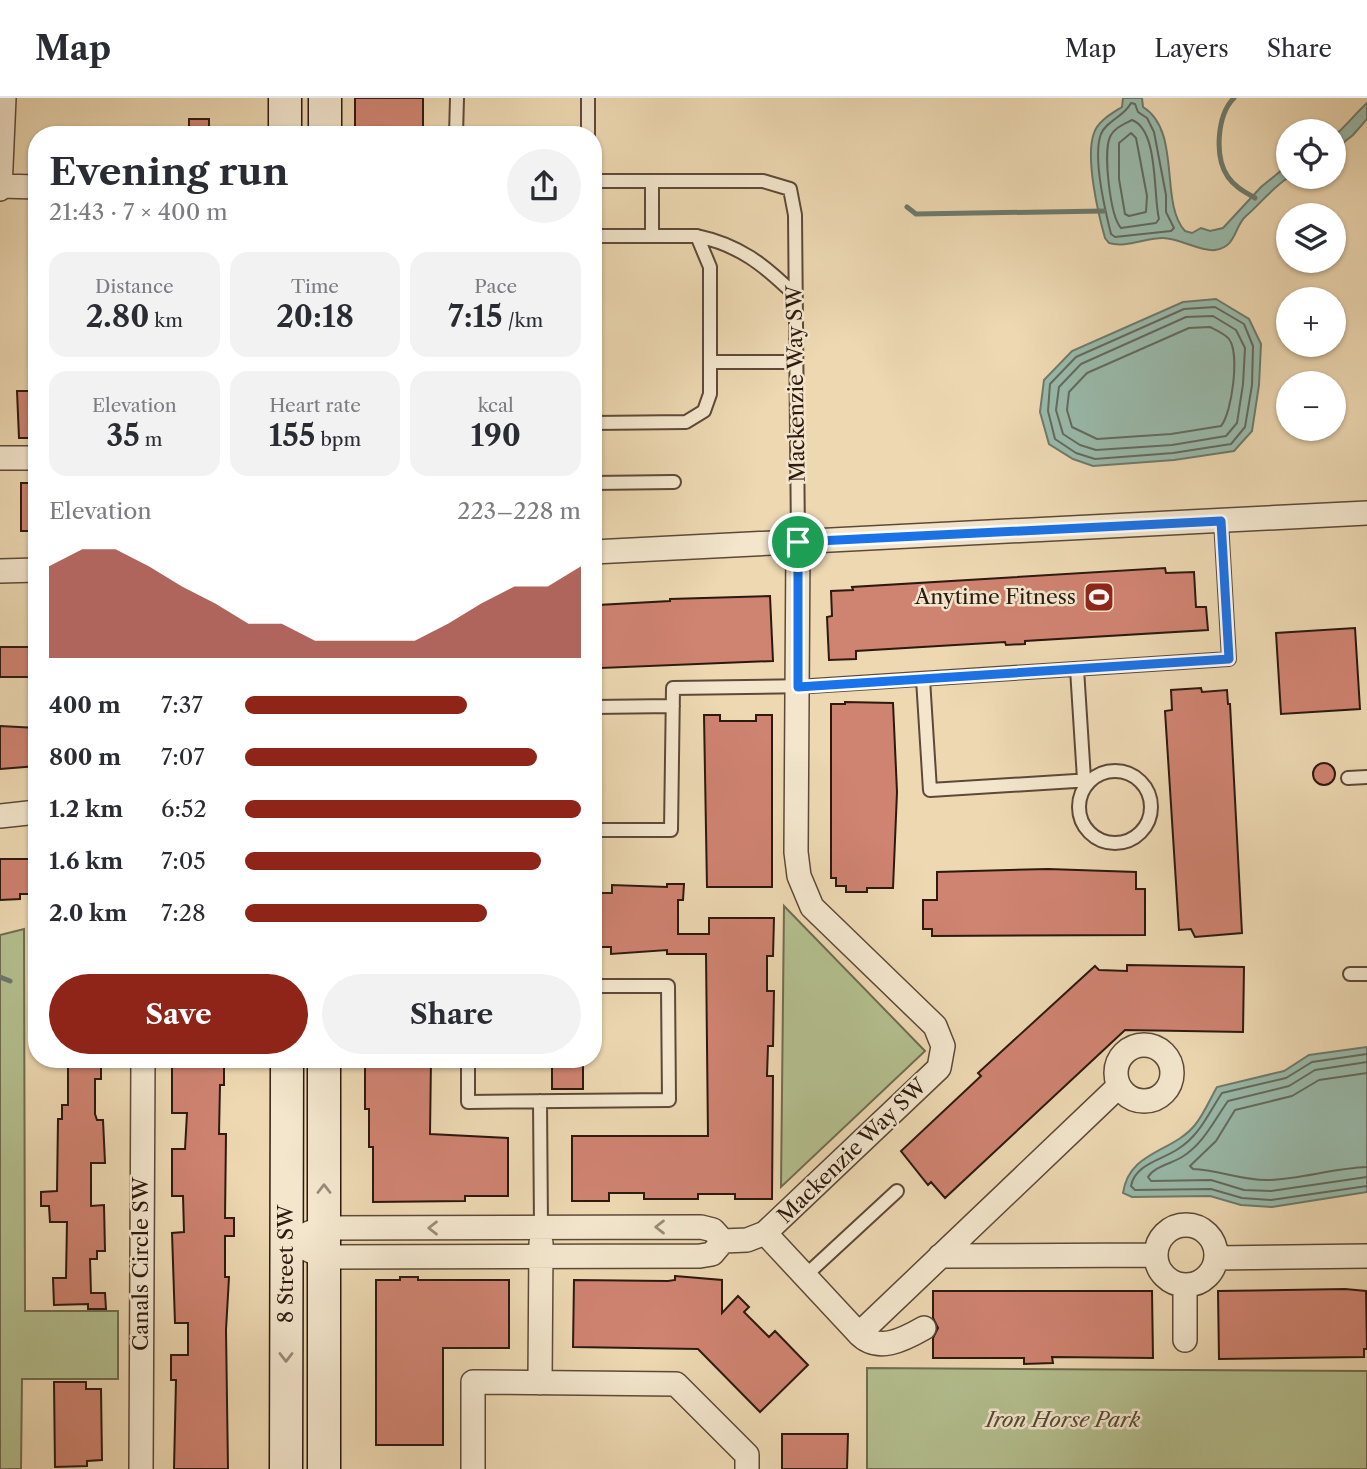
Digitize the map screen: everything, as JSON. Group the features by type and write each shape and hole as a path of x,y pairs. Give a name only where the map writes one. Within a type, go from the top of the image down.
{"main road":[{"path":"285,98 285,126"},
{"path":"326,98 326,126"},
{"name":"8 Street SW","path":"286,1469 287,1068"},
{"name":"8 Street SW","path":"324,1068 324,1469"}],"street":[{"path":"4,98 0,188 28,187"},
{"path":"0,458 28,458"},
{"path":"602,552 1367,513"},
{"name":"Mackenzie Way SW","path":"286,1240 541,1256 712,1254 723,1241 747,1240 765,1233 939,1068 943,1046 935,1026 812,907 799,876 796,852 798,542"},
{"path":"0,571 28,570"},
{"path":"0,816 28,813"},
{"name":"Canals Circle SW","path":"141,1469 143,1068"},
{"path":"859,1334 1119,1086"},
{"path":"1187,1225 1199,1227 1209,1235 1215,1245 1216,1258 1206,1278 1196,1284 1185,1285 1174,1283 1164,1276 1155,1255 1158,1243 1165,1233 1175,1226 1187,1225"},
{"path":"541,1227 541,1383"},
{"name":"Mackenzie Way SW","path":"324,1242 541,1227 701,1227 713,1230 723,1241"},
{"path":"765,1233 866,1342 874,1344 905,1339 924,1328"},
{"path":"940,1256 1155,1255"},
{"path":"1216,1258 1367,1256"},
{"path":"1185,1285 1185,1340"},
{"path":"473,1469 473,1382 676,1384 747,1455 747,1469"}],"lane":[{"path":"456,126 457,98"},
{"path":"588,98 588,126"},
{"name":"Mackenzie Way SW","path":"602,181 763,181 790,189 795,215 798,542"},
{"path":"652,181 652,236"},
{"path":"602,236 697,236 723,241 764,265 795,295"},
{"path":"602,423 686,422 704,411 710,394 710,267 697,236"},
{"path":"710,362 796,362"},
{"path":"602,483 674,482"},
{"path":"602,830 671,830 673,688 798,687 1229,659 1221,521"},
{"path":"923,679 930,790 1087,779 1112,771 1124,772 1144,785 1152,807 1144,829 1135,838 1124,843 1100,841 1083,825 1079,801 1087,779 1077,669"},
{"path":"602,707 673,706"},
{"path":"1348,778 1367,777"},
{"path":"1350,974 1367,974"},
{"path":"468,1068 468,1102 669,1100 668,985 602,986"},
{"path":"540,1101 541,1227"},
{"path":"804,1276 897,1191"}],"green space":[{"path":"784,906 925,1051 781,1187"},
{"path":"24,929 25,1311 118,1311 118,1379 22,1379 21,1469 0,1469 0,935"},
{"name":"Iron Horse Park","path":"867,1368 1367,1371 1367,1469 867,1469"}],"water":[{"path":"1123,98 1142,98 1143,107 1155,118 1167,149 1177,219 1185,231 1192,233 1201,228 1210,231 1223,228 1276,175 1276,188 1242,220 1231,241 1222,248 1209,250 1163,238 1122,244 1109,243 1105,238 1096,200 1092,143 1099,125 1122,107"},
{"path":"1367,103 1367,119 1346,141 1346,124"},
{"path":"1216,299 1249,319 1261,344 1259,385 1252,431 1234,451 1174,460 1093,466 1073,459 1049,444 1040,412 1044,380 1072,351 1183,302"},
{"path":"1367,1047 1367,1192 1272,1207 1241,1205 1210,1196 1132,1197 1123,1193 1127,1179 1142,1160 1175,1142 1195,1125 1217,1087 1284,1071 1309,1055"}],"building":[{"path":"355,98 423,98 423,126 355,126"},
{"path":"189,119 209,119 209,126 189,126"},
{"path":"17,391 28,391 28,438 19,438"},
{"path":"21,483 28,483 28,531 21,531"},
{"path":"1165,568 1166,573 1194,572 1196,607 1206,607 1208,630 1025,641 1025,644 1006,645 1005,642 856,651 856,659 829,660 827,617 832,616 831,591 853,590 852,587"},
{"path":"770,596 773,661 602,668 602,605 670,599"},
{"path":"1355,628 1360,709 1281,714 1276,633"},
{"path":"0,647 28,647 28,677 0,677"},
{"path":"1201,688 1202,692 1227,690 1230,704 1242,933 1195,937 1191,929 1179,930 1165,711 1172,710 1171,690"},
{"path":"893,703 897,792 893,888 867,888 867,892 846,892 846,886 836,886 836,878 831,878 831,704"},
{"path":"704,715 720,715 720,721 756,721 756,715 772,715 772,887 707,887"},
{"path":"0,726 28,728 28,767 0,769"},
{"path":"1324,763 1332,766 1335,774 1332,782 1324,785 1316,782 1313,774 1316,766"},
{"path":"0,859 28,859 28,894 20,894 20,899 0,900"},
{"path":"1048,869 1136,872 1136,889 1145,889 1145,935 932,936 932,929 923,929 923,900 937,900 937,872"},
{"path":"667,884 684,884 683,900 678,900 678,934 709,934 709,918 774,918 773,956 767,956 767,991 774,991 773,1046 768,1046 767,1076 773,1076 772,1199 735,1199 735,1194 698,1194 698,1199 644,1199 644,1193 609,1193 609,1201 572,1201 572,1136 708,1136 706,954 667,954 667,950 611,954 611,947 602,947 602,893 612,893 612,885 667,887"},
{"path":"1127,965 1244,967 1243,1032 1125,1030 945,1198 931,1182 928,1185 901,1151 981,1076 978,1073 1095,966 1099,970 1127,971"},
{"path":"68,1068 101,1068 101,1079 95,1079 95,1114 97,1120 103,1120 105,1163 91,1163 91,1206 104,1205 105,1251 97,1251 97,1259 90,1259 91,1293 105,1293 106,1309 88,1309 88,1304 54,1305 53,1278 66,1278 67,1222 50,1222 49,1206 41,1206 41,1192 57,1191 58,1119 62,1119 62,1105 68,1105"},
{"path":"172,1068 224,1068 224,1085 220,1085 219,1134 226,1134 225,1218 234,1218 234,1236 225,1236 225,1277 229,1277 226,1330 228,1469 174,1469 176,1380 171,1380 171,1355 188,1355 188,1323 175,1323 172,1233 184,1232 183,1196 172,1196 172,1149 185,1149 187,1113 172,1113"},
{"path":"365,1068 431,1068 430,1134 508,1138 508,1196 465,1196 465,1201 373,1202 373,1147 369,1147 369,1109 365,1109"},
{"path":"552,1068 583,1068 583,1089 552,1089"},
{"path":"675,1276 722,1280 722,1313 738,1296 749,1307 744,1312 769,1337 775,1331 808,1365 760,1412 698,1349 573,1347 574,1280 668,1281 675,1280"},
{"path":"400,1277 418,1277 418,1280 509,1280 509,1348 443,1348 443,1445 376,1445 376,1280 400,1280"},
{"path":"933,1291 1152,1291 1153,1358 1052,1357 1053,1363 1024,1364 1024,1358 933,1358 933,1338 938,1328 933,1318"},
{"path":"1218,1291 1366,1291 1367,1349 1364,1349 1364,1357 1219,1359"},
{"path":"54,1382 86,1382 86,1389 101,1389 102,1460 87,1461 87,1466 55,1467"},
{"path":"782,1434 848,1434 847,1469 782,1469"}],"waterway":[{"path":"1234,98 1228,105 1221,125 1221,159 1231,181 1255,198"},
{"path":"907,207 916,214 1104,211"},
{"path":"0,977 10,981"}],"place":[{"name":"Anytime Fitness","path":"1099,597"}],"route":[{"path":"1221,521 1229,659 798,687 798,542 1221,521"}]}
